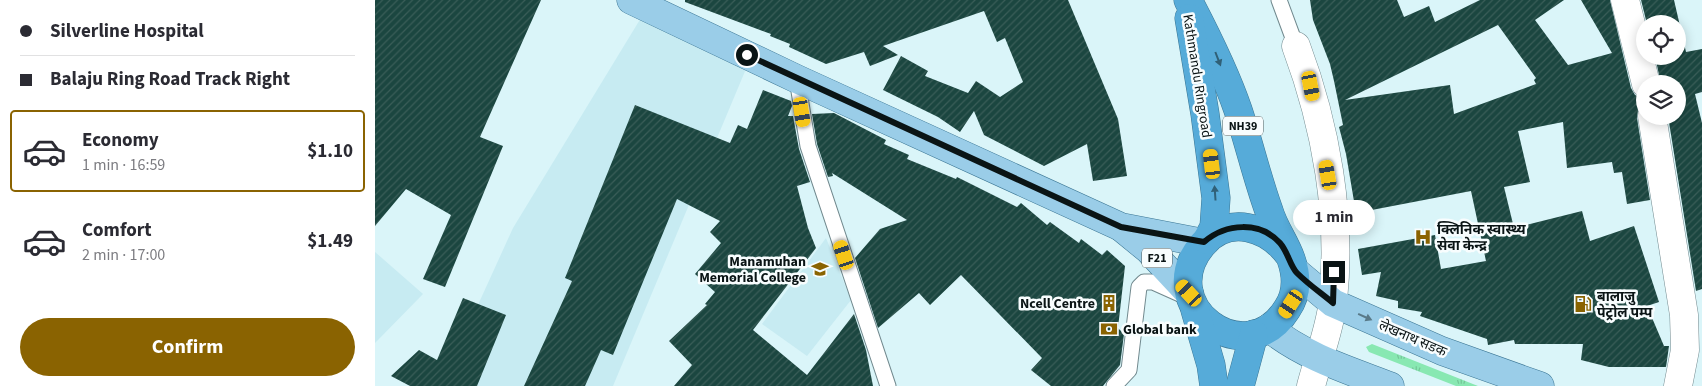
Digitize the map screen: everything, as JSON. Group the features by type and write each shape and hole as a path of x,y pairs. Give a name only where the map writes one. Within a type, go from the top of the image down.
{"highway":[{"name":"Kathmandu Ringroad","path":"1187,0 1216,198 1213,227 1195,253 1187,280 1191,300 1211,365 1214,386"},
{"name":"Kathmandu Ringroad","path":"1187,0 1215,52 1237,110 1269,213 1292,263 1296,288 1291,304 1282,318 1261,331"},
{"path":"1205,241 1220,232 1236,227 1252,228 1267,233 1280,242 1292,263"},
{"path":"1191,300 1214,328 1240,336 1261,331"},
{"path":"1240,386 1261,331"}],"main road":[{"name":"F21","path":"631,0 797,79 1121,227 1149,250 1191,300"},
{"name":"F21","path":"1121,227 1205,241"},
{"name":"लेखनाथ सडक","path":"1292,263 1333,303 1442,351 1540,386"},
{"path":"1261,331 1285,341 1318,359 1390,386"}],"street":[{"path":"1625,0 1644,75"},
{"path":"1296,46 1311,86 1334,210 1336,241 1333,303 1311,386"},
{"path":"1654,125 1684,315 1685,350 1678,386"}],"lane":[{"path":"1279,0 1296,46"},
{"path":"797,79 808,146 888,386"},
{"path":"1132,386 1129,370 1139,287 1144,282 1153,282 1191,300"},
{"path":"1114,386 1129,370"}],"shaded area":[{"path":"647,8 751,57 613,386 441,386 513,228"},
{"name":"Manamuhan Memorial College","path":"826,238 851,300 807,356 762,324"},
{"path":"375,252 423,294 375,343"}],"green space":[{"path":"1372,344 1478,386 1456,386 1369,352 1366,347"}],"building":[{"path":"375,0 541,0 480,137 503,146 445,287 423,279 451,215 406,189 375,226"},
{"path":"685,0 1068,0 1118,119 1127,176 1093,181 1087,144 1044,166 984,135 974,111 960,132 938,117 883,90 901,56 928,71 925,76 968,93 976,81 1000,97 1023,82 1005,38 997,42 984,11 883,46 898,55 870,66 864,52 826,64 789,47 790,44 770,36 771,34 685,2"},
{"path":"1310,0 1397,0 1404,17 1429,6 1435,22 1480,0 1564,0 1535,20 1568,65 1612,53 1581,0 1610,0 1631,88 1636,95 1636,125 1638,125 1650,200 1627,204 1622,172 1614,173 1612,162 1567,168 1563,122 1518,131 1530,182 1504,187 1514,228 1582,211 1590,241 1634,226 1659,302 1647,306 1664,346 1669,346 1666,367 1609,367 1581,360 1583,344 1515,344 1514,340 1488,345 1487,339 1420,316 1422,312 1398,308 1398,301 1376,296 1381,272 1362,275 1358,249 1435,235 1441,269 1486,261 1471,191 1356,213 1346,154 1339,127 1343,125 1330,64 1313,20","holes":["1498,25 1536,78 1534,80 1536,84 1454,114 1450,85 1345,100"]},
{"path":"1641,0 1674,0 1677,15 1645,15"},
{"path":"1702,49 1702,92 1695,94 1702,123 1702,289 1696,291 1669,125 1686,125 1686,75 1659,75 1657,65 1686,65 1686,52"},
{"path":"763,90 791,101 792,106 788,116 793,116 799,149 810,182 797,186 808,228 816,248 753,330 807,375 854,314 866,350 873,386 674,386 692,365 669,341 707,305 705,304 715,292 695,274 721,243 710,232 720,221 677,199 613,355 601,350 585,386 524,386 572,281 565,278 635,105 730,143 738,125 747,129"},
{"path":"834,113 886,140 884,144 909,155 907,159 956,179 957,177 1017,207 1021,203 1047,225 1050,222 1079,243 1081,239 1102,255 1107,250 1125,266 1118,328 1124,334 1120,365 1103,386 1051,386 1031,370 1042,358 961,275 930,305 919,293 878,328 855,258 880,229 907,220 832,173 833,176 828,177 817,144 812,114"},
{"path":"463,298 506,315 477,386 410,386 391,376 419,350 437,360"}],"place":[{"name":"क्लिनिक स्वास्थ्य सेवा केन्द्र","path":"1423,237"},
{"name":"Manamuhan Memorial College","path":"820,269"},
{"name":"Ncell Centre","path":"1109,303"},
{"name":"बालाजु पेट्रोल पम्प","path":"1583,304"},
{"name":"Global bank","path":"1109,329"}],"route":[{"path":"747,55 1121,227 1204,242 1220,232 1236,227 1252,228 1267,233 1280,242 1289,255 1295,271 1333,303 1334,272"}]}
